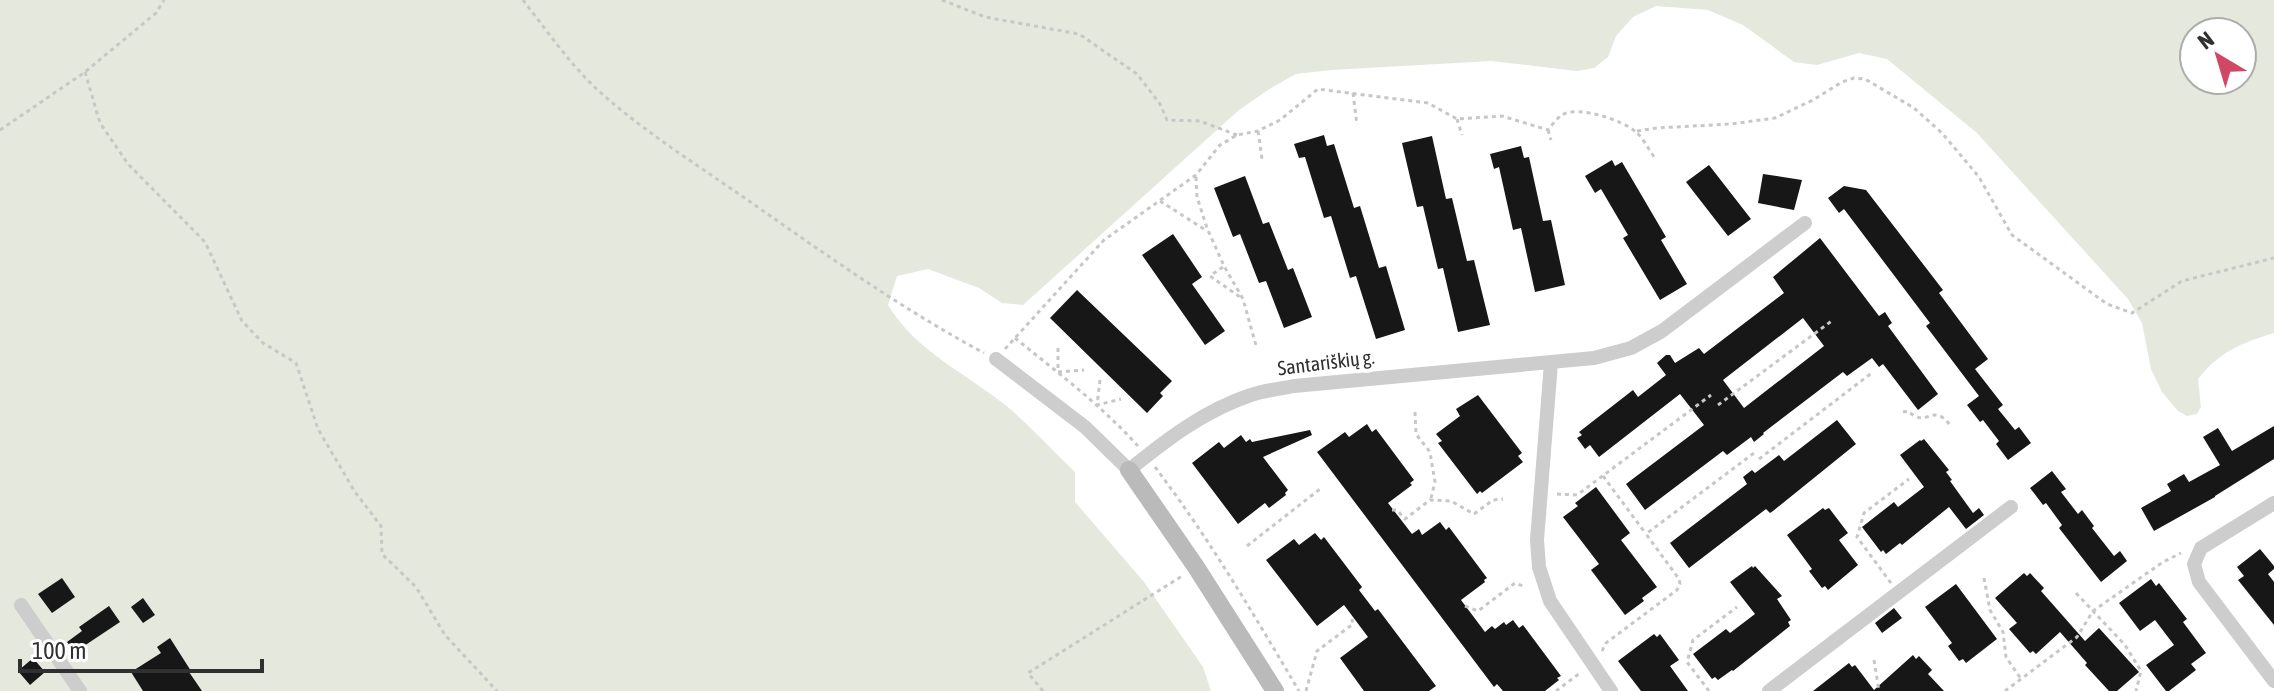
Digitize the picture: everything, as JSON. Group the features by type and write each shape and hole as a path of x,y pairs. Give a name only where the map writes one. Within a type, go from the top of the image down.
{"main road":[{"path":"1129,470 1196,567 1275,691"},
{"path":"1243,643 1263,691"}],"street":[{"name":"Santariškių g.","path":"1129,470 1186,427 1252,395 1309,384 1551,363 1615,353 1662,331 1805,223"},
{"path":"996,359 1085,427 1129,470"},
{"path":"1551,363 1537,540 1539,567 1550,601 1611,691"},
{"path":"2274,503 2201,548 2195,560 2199,582 2274,681"},
{"path":"1769,691 2011,507"},
{"path":"21,605 80,691"}],"path":[{"path":"0,130 85,72 156,13 164,0"},
{"path":"523,0 600,92 662,140 815,247 947,333 996,359 1104,240 1196,175 1220,145 1237,135 1258,131 1280,120 1318,89 1428,103 1457,119 1502,116 1548,130"},
{"path":"942,0 985,17 1079,34 1137,74 1160,104 1167,120 1200,121 1237,135"},
{"path":"85,72 100,123 128,164 205,242 242,321 263,343 296,363 318,429 355,492 381,526 382,554 416,587 445,635 497,691"},
{"path":"1636,132 1775,118 1842,82 1854,78 1865,79 1914,108 1942,133 1979,177 2012,235 2107,304 2132,313 2182,281 2274,258"},
{"path":"1353,93 1357,125"},
{"path":"1548,130 1562,115 1572,112 1595,114 1620,122 1636,132 1655,158"},
{"path":"1457,119 1462,135"},
{"path":"1548,130 1551,140"},
{"path":"1258,131 1262,159"},
{"path":"1196,175 1197,197 1224,266 1243,299 1257,349"},
{"path":"1160,201 1209,231"},
{"path":"1224,266 1210,276 1243,299"},
{"path":"1718,405 1833,320"},
{"path":"1058,348 1058,372 1084,370"},
{"path":"1759,459 1873,372"},
{"path":"1100,380 1097,405 1121,399"},
{"path":"1541,494 1577,495 1711,395"},
{"path":"1903,412 1908,411 1921,419 1934,414 1943,416 1950,425"},
{"path":"1392,510 1397,510 1405,519 1430,500 1435,482 1430,452 1416,434 1415,412"},
{"path":"1646,534 1754,453"},
{"path":"1556,691 1592,664 1606,643 1677,590 1680,584 1602,476"},
{"path":"1898,592 1857,537 1864,513 1909,479"},
{"path":"1247,546 1320,489"},
{"path":"1430,500 1451,501 1474,514 1493,500 1503,499"},
{"path":"2005,691 2077,637 2093,611 2163,562 2182,552 2195,560"},
{"path":"1043,691 1028,673 1196,567"},
{"path":"1984,578 1990,610 2003,632 2006,657 2021,679"},
{"path":"1465,606 1478,611 1515,583 1523,586"},
{"path":"2076,593 2125,645 2141,671 2136,691"},
{"path":"1709,691 1687,662 1693,640 1737,607"},
{"path":"1306,691 1317,651 1353,624 1352,619"},
{"path":"1874,660 1879,691"}],"shaded area":[{"path":"0,0 2274,0 2274,333 2232,350 2206,370 2198,379 2201,407 2197,414 2187,416 2178,411 2162,392 2151,369 2142,323 2128,299 1977,133 1887,59 1859,53 1817,65 1794,62 1743,25 1708,10 1656,6 1633,17 1616,36 1608,57 1594,68 1577,71 1491,61 1296,74 1239,110 1023,305 1002,303 979,288 928,269 897,276 888,305 899,321 928,349 1009,408 1075,472 1075,502 1144,582 1203,667 1211,691 0,691"}],"building":[{"path":"1324,135 1327,146 1334,144 1354,208 1360,206 1379,268 1386,266 1405,330 1376,339 1356,276 1350,278 1331,216 1324,218 1305,157 1299,158 1294,144"},
{"path":"1432,136 1446,199 1452,198 1467,261 1474,260 1490,325 1458,332 1443,268 1438,269 1423,206 1417,207 1402,143"},
{"path":"1521,146 1524,158 1529,157 1543,221 1551,220 1565,285 1535,292 1521,228 1513,230 1499,167 1494,169 1490,154"},
{"path":"1612,160 1615,166 1622,162 1666,237 1661,240 1687,284 1660,300 1623,238 1628,235 1601,189 1595,193 1585,176"},
{"path":"1709,165 1751,219 1728,236 1686,182"},
{"path":"1763,174 1802,180 1794,210 1758,203"},
{"path":"1245,176 1263,224 1269,222 1288,270 1293,268 1312,317 1284,328 1266,281 1259,283 1240,234 1233,237 1214,188"},
{"path":"1844,186 1866,190 1943,290 1939,293 1988,359 1975,369 2003,405 1998,409 2015,430 2019,427 2031,443 2008,460 1996,444 1999,441 1967,405 1979,396 1926,326 1930,323 1844,209 1839,213 1828,198"},
{"path":"1173,234 1202,277 1192,284 1225,331 1205,345 1142,255"},
{"path":"1820,238 1879,316 1885,312 1892,323 1888,326 1938,394 1918,410 1883,364 1879,367 1872,358 1847,376 1843,372 1754,442 1751,437 1727,455 1723,451 1645,510 1626,484 1704,425 1680,394 1599,457 1590,445 1585,449 1577,438 1582,435 1579,432 1633,390 1638,397 1666,375 1657,363 1666,355 1670,355 1675,363 1699,348 1704,354 1784,293 1773,277","holes":["1803,318 1824,346 1744,408 1723,380"]},
{"path":"1077,290 1172,381 1147,413 1050,318"},
{"path":"1478,395 1522,453 1518,456 1523,462 1477,494 1438,443 1442,441 1436,434 1460,416 1456,409"},
{"path":"1837,420 1856,444 1773,511 1770,513 1766,509 1689,568 1670,543 1747,484 1743,477 1752,470 1755,473 1779,455 1784,461"},
{"path":"1367,424 1372,432 1376,429 1414,480 1410,483 1412,485 1388,503 1412,534 1419,529 1422,535 1440,522 1446,530 1449,527 1487,578 1461,600 1485,632 1492,626 1495,629 1513,620 1519,628 1523,625 1561,676 1545,691 1503,691 1497,684 1494,687 1317,452 1345,432 1349,437"},
{"path":"2274,426 2274,459 2154,531 2141,508 2171,491 2167,484 2184,474 2189,482 2220,465 2203,437 2218,428 2232,451"},
{"path":"1310,430 1312,435 1263,457 1288,490 1269,508 1265,503 1238,524 1192,463 1219,442 1224,448 1241,435 1246,442 1250,439 1252,442"},
{"path":"1924,439 1949,470 1946,472 1950,481 1973,513 1979,508 1984,515 1966,529 1949,507 1886,554 1883,550 1881,552 1862,527 1894,502 1898,507 1924,487 1900,455"},
{"path":"2052,471 2066,489 2061,492 2078,514 2082,510 2114,556 2120,551 2127,561 2101,582 2059,528 2062,525 2046,503 2043,505 2030,488"},
{"path":"1596,487 1630,533 1621,540 1657,587 1625,615 1591,570 1599,564 1563,517"},
{"path":"1823,508 1829,508 1848,533 1839,540 1858,565 1828,590 1825,586 1822,588 1809,571 1812,569 1787,535"},
{"path":"1315,533 1321,540 1324,537 1362,587 1359,590 1375,611 1378,609 1436,686 1429,691 1364,691 1340,658 1368,637 1344,605 1317,626 1266,560 1294,539 1299,545"},
{"path":"2260,549 2274,566 2268,574 2274,582 2274,625 2238,580 2244,576 2237,567"},
{"path":"1752,566 1782,596 1777,599 1791,620 1788,622 1790,626 1733,671 1718,680 1715,677 1712,679 1693,654 1726,629 1730,633 1755,614 1730,582"},
{"path":"2024,573 2027,576 2030,573 2044,588 2041,591 2085,641 2099,628 2139,672 2117,691 2109,691 2060,632 2036,654 2033,651 2030,653 2009,629 2017,623 1995,598"},
{"path":"62,578 75,597 52,613 38,594"},
{"path":"2151,579 2156,586 2159,583 2187,619 2183,622 2206,653 2191,664 2196,670 2169,691 2146,665 2174,645 2155,620 2140,631 2119,603"},
{"path":"1956,584 1997,639 1966,663 1963,659 1959,661 1948,646 1952,643 1925,607"},
{"path":"143,598 155,615 143,623 131,607"},
{"path":"109,606 120,622 75,652 67,642 82,631 79,627"},
{"path":"1894,608 1902,618 1882,633 1875,623"},
{"path":"1654,634 1657,637 1660,634 1679,660 1670,666 1688,691 1641,691 1618,661"},
{"path":"170,638 202,691 143,691 131,672 161,653 157,647"},
{"path":"1913,655 1916,659 1919,656 1932,670 1928,674 1944,691 1813,691 1849,663 1852,667 1855,665 1874,690"},
{"path":"33,658 45,672 30,685 18,671"}]}
